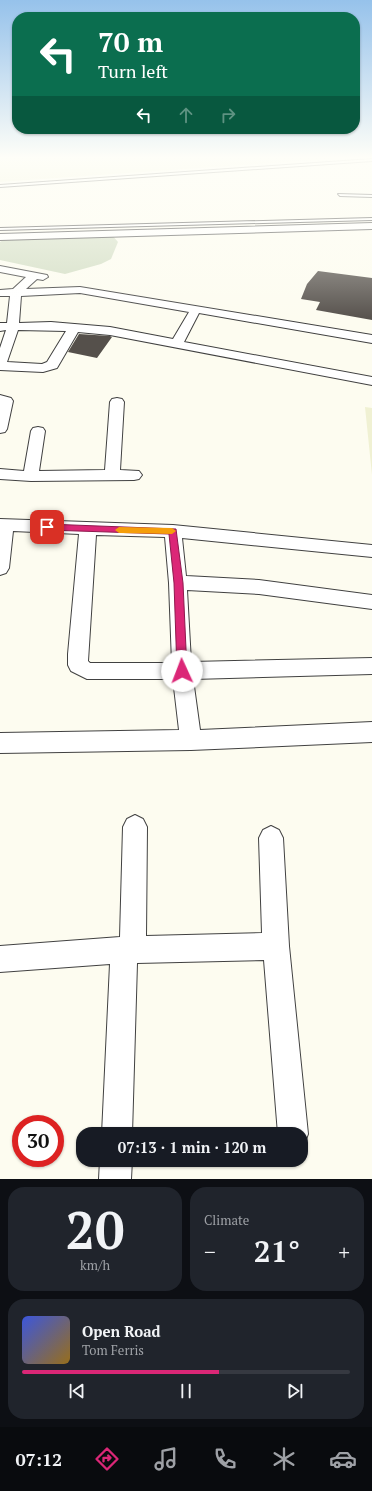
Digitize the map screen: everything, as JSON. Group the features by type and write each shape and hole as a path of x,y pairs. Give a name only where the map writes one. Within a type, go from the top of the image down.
{"street":[{"path":"0,237 372,226"},
{"path":"0,270 35,275 80,290 196,308 372,339"},
{"path":"35,275 16,292 6,327 8,344 0,365 42,368 52,365 74,328"},
{"path":"0,293 80,290"},
{"path":"177,344 196,308"},
{"path":"6,327 74,328 110,331 372,381"},
{"path":"0,398 6,401 0,429"},
{"path":"112,475 117,402"},
{"path":"31,476 38,431"},
{"path":"0,474 31,476 134,475"},
{"path":"0,568 3,525 173,531 372,551"},
{"path":"88,529 78,654 78,665 87,671 182,671 372,666"},
{"path":"173,531 178,583 182,671 191,740"},
{"path":"178,583 224,584 259,587 372,602"},
{"path":"0,743 191,740 372,732"},
{"path":"117,1127 135,827"},
{"path":"271,838 276,946 292,1127"},
{"path":"0,959 129,949 276,946"},
{"path":"115,1179 116,1167"}],"lane":[{"path":"0,229 372,219"}],"green space":[{"path":"111,234 118,242 111,259 101,264 65,274 0,260 0,242 5,239"},
{"path":"365,407 372,408 372,475"}],"building":[{"path":"318,271 372,278 372,320 316,310 320,302 301,299 307,284"},
{"path":"79,334 112,337 97,358 68,352"}],"slow traffic":[{"path":"119,530 172,531"}],"route":[{"path":"47,527 173,531 178,583 182,671"}]}
